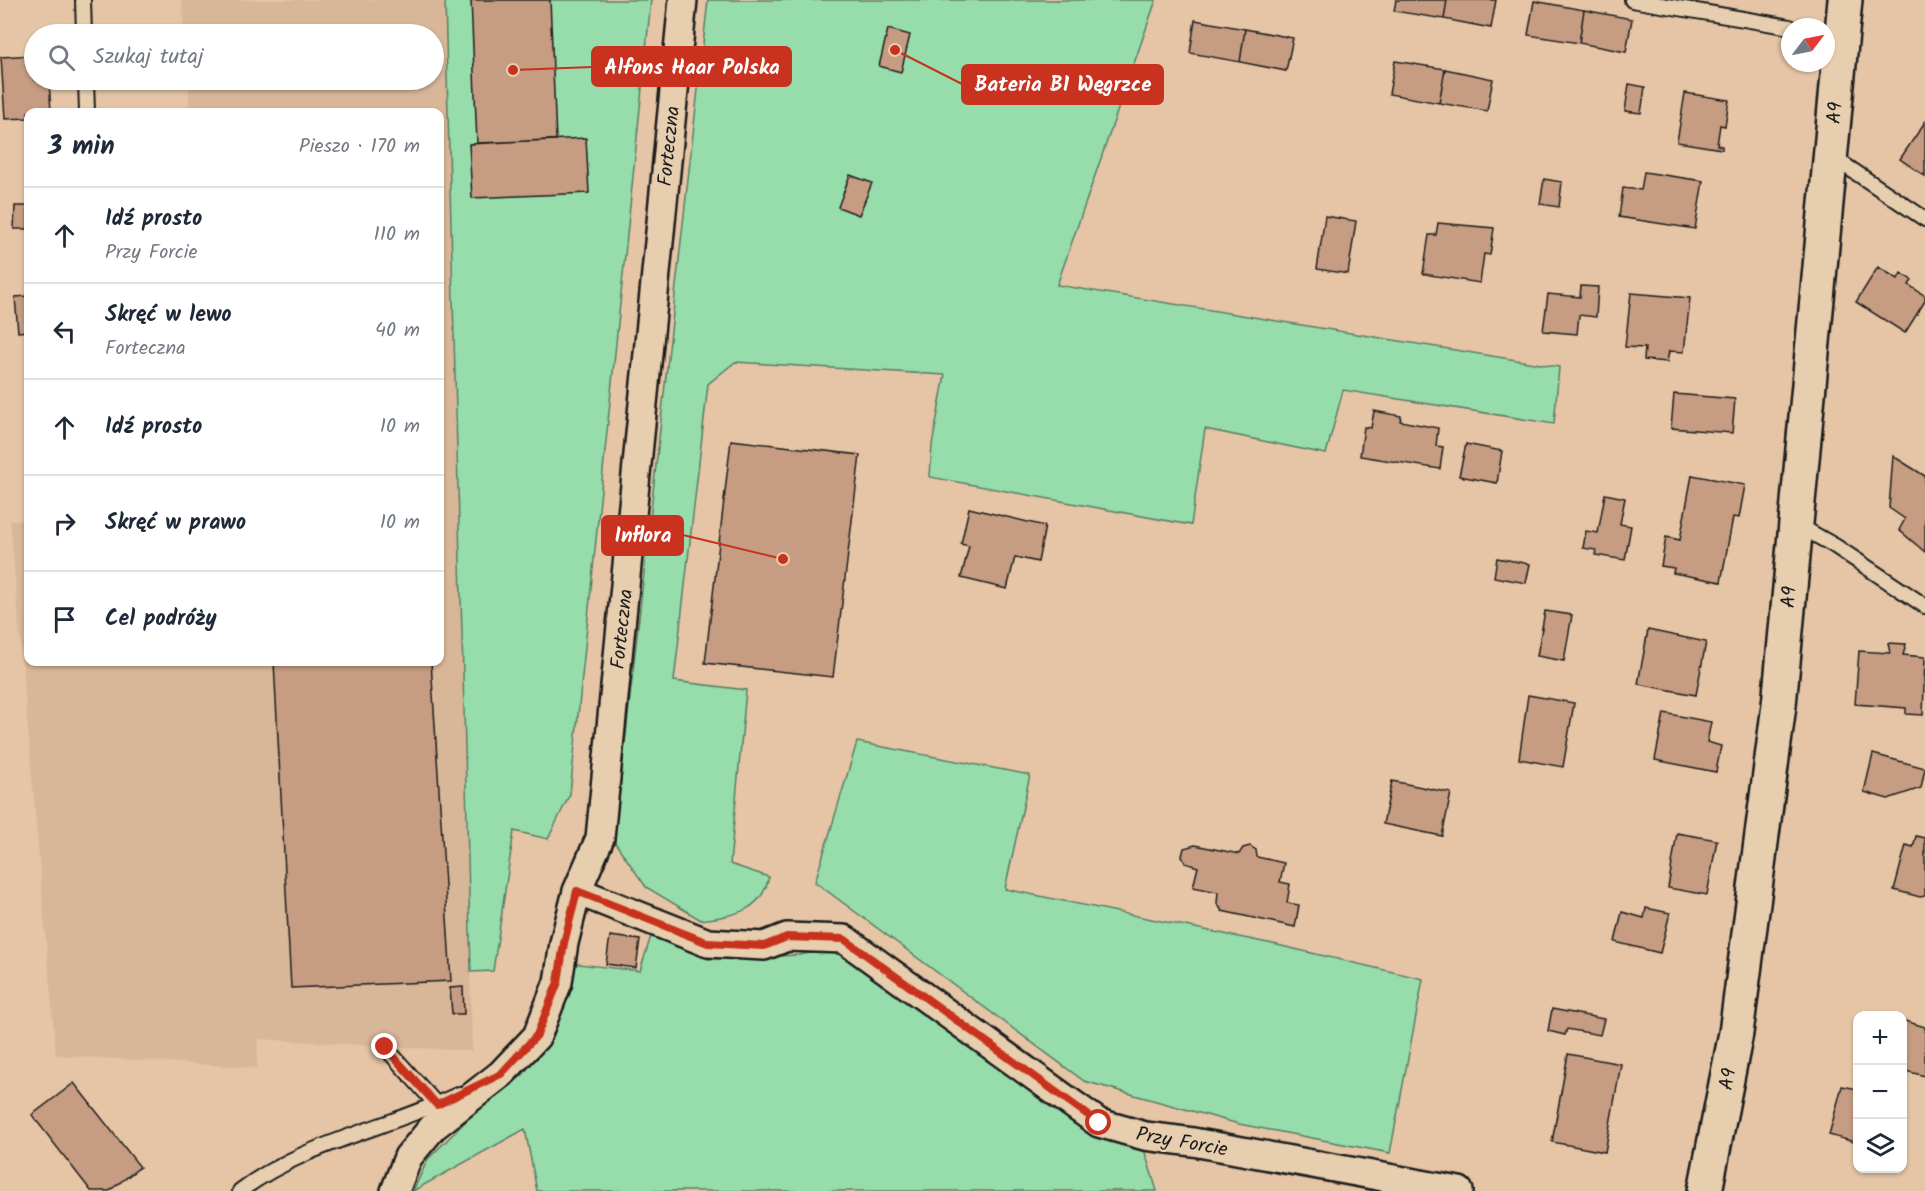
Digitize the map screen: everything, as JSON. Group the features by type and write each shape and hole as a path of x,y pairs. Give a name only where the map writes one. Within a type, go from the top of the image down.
{"street":[{"name":"Forteczna","path":"395,1191 408,1157 433,1127 501,1074 537,1035 558,982 564,943 577,891 600,838 683,0"},
{"name":"A9","path":"1835,32 1845,0"},
{"name":"A9","path":"1705,1191 1736,1033 1779,705 1794,523 1830,155 1833,72"},
{"name":"Przy Forcie","path":"577,891 708,943 764,946 787,937 844,939 1099,1123 1145,1136 1193,1142 1460,1191"}],"lane":[{"path":"83,0 84,24"},
{"path":"1632,0 1781,25"},
{"path":"86,90 87,108"},
{"path":"1830,155 1925,219"},
{"path":"1794,523 1835,546 1925,606"},
{"path":"385,1047 437,1105"},
{"path":"240,1191 263,1174 314,1149 437,1105 501,1074"}],"shaded area":[{"path":"182,0 445,0 472,1051 258,1039 257,1068 56,1055 10,521 24,520 24,666 444,666 444,108 190,108 189,90 444,90 444,24 183,24"}],"green space":[{"path":"445,0 651,0 570,794 548,839 514,831 493,971 471,972"},
{"path":"708,0 1156,0 1057,285 1559,367 1554,424 1343,390 1326,454 1205,429 1191,525 930,477 932,445 945,375 735,362 708,384 674,681 746,690 730,864 769,877 760,898 752,905 734,914 701,920 646,887 614,841"},
{"path":"857,742 1030,775 1005,889 1273,944 1423,979 1390,1153 1239,1124 1084,1081 815,882"},
{"path":"651,936 708,959 799,955 832,949 1143,1146 1157,1191 537,1191 525,1129 413,1191 428,1159 469,1118 523,1075 557,1026 570,963 640,971"}],"building":[{"path":"471,0 550,0 556,140 477,143"},
{"path":"1396,0 1447,0 1444,19 1394,11"},
{"path":"1447,0 1496,0 1491,28 1444,19"},
{"path":"1534,1 1584,10 1579,43 1528,35"},
{"path":"1584,10 1632,19 1626,52 1579,43"},
{"path":"1195,20 1245,29 1240,62 1190,53"},
{"path":"888,29 910,35 901,72 879,66"},
{"path":"1245,29 1293,38 1286,71 1240,62"},
{"path":"24,56 24,90 50,90 51,108 24,108 24,118 5,119 1,57"},
{"path":"1395,61 1445,69 1439,103 1389,94"},
{"path":"1445,69 1493,79 1487,111 1439,103"},
{"path":"1629,84 1645,87 1641,113 1625,111"},
{"path":"1685,93 1729,100 1725,126 1720,125 1717,145 1722,146 1722,149 1677,142"},
{"path":"1925,122 1925,176 1900,159"},
{"path":"586,138 589,193 472,198 469,144"},
{"path":"1644,172 1703,181 1695,229 1619,217 1623,188 1641,190"},
{"path":"850,175 872,183 859,215 838,207"},
{"path":"1544,179 1562,182 1559,207 1540,204"},
{"path":"15,206 24,206 24,229 14,229"},
{"path":"1325,216 1356,221 1348,274 1317,269"},
{"path":"1438,223 1494,228 1490,255 1484,254 1480,283 1423,274 1429,235 1436,235"},
{"path":"1878,267 1898,279 1901,273 1912,280 1909,285 1925,296 1925,301 1905,333 1856,302"},
{"path":"1581,286 1598,287 1596,317 1579,315 1577,334 1543,331 1548,294 1580,297"},
{"path":"1631,293 1690,298 1684,352 1669,351 1667,362 1644,360 1645,348 1625,347"},
{"path":"24,296 24,331 18,332 15,297"},
{"path":"1674,394 1735,399 1732,433 1671,428"},
{"path":"1374,411 1401,416 1400,421 1438,428 1436,446 1443,447 1440,469 1360,456 1364,427 1371,428"},
{"path":"731,440 860,455 833,677 705,663"},
{"path":"1466,444 1502,451 1497,483 1459,476"},
{"path":"1893,456 1925,476 1925,552 1899,530 1905,519 1889,508"},
{"path":"1692,475 1745,485 1739,518 1733,517 1721,582 1673,573 1674,568 1661,566 1666,537 1680,540"},
{"path":"1605,494 1625,498 1620,524 1631,526 1625,560 1595,555 1596,550 1583,548 1586,531 1598,533"},
{"path":"969,508 1045,526 1038,562 1015,557 1007,589 961,578 969,546 961,544"},
{"path":"1497,558 1530,564 1526,583 1494,577"},
{"path":"1545,611 1572,615 1564,661 1537,656"},
{"path":"1648,630 1706,642 1696,695 1638,684"},
{"path":"1888,643 1906,644 1903,655 1925,657 1923,715 1906,714 1906,708 1855,704 1859,651 1890,653"},
{"path":"274,666 431,666 451,981 291,988"},
{"path":"1528,695 1574,703 1563,767 1519,759"},
{"path":"1664,713 1711,722 1707,742 1721,746 1716,772 1655,760"},
{"path":"1873,754 1925,768 1921,788 1888,799 1864,792"},
{"path":"1392,781 1451,793 1442,836 1383,824"},
{"path":"1677,833 1717,840 1707,895 1668,888"},
{"path":"1916,836 1925,838 1925,896 1920,897 1894,890 1906,845 1913,847"},
{"path":"1195,845 1239,854 1243,848 1250,846 1256,850 1257,857 1284,863 1280,882 1290,884 1287,903 1299,905 1295,927 1222,911 1217,903 1218,892 1193,887 1198,867 1185,863 1182,856 1184,848"},
{"path":"1646,908 1670,913 1660,953 1615,942 1622,912 1644,918"},
{"path":"610,936 640,940 636,968 606,964"},
{"path":"463,987 464,1014 452,1014 450,988"},
{"path":"1552,1009 1604,1019 1600,1035 1567,1029 1565,1035 1548,1031"},
{"path":"1907,1022 1925,1027 1925,1076 1907,1071"},
{"path":"1568,1054 1621,1064 1605,1152 1552,1142"},
{"path":"74,1083 140,1167 109,1191 91,1191 32,1115"},
{"path":"1842,1086 1853,1088 1853,1142 1829,1135"}],"place":[{"name":"Bateria B1 Węgrzce","path":"895,50"},
{"name":"Alfons Haar Polska","path":"513,70"},
{"name":"Inflora","path":"783,559"}],"route":[{"path":"385,1047 437,1105 501,1074 537,1035 558,982 564,943 577,891 708,943 764,946 787,937 844,939 1099,1123"}]}
